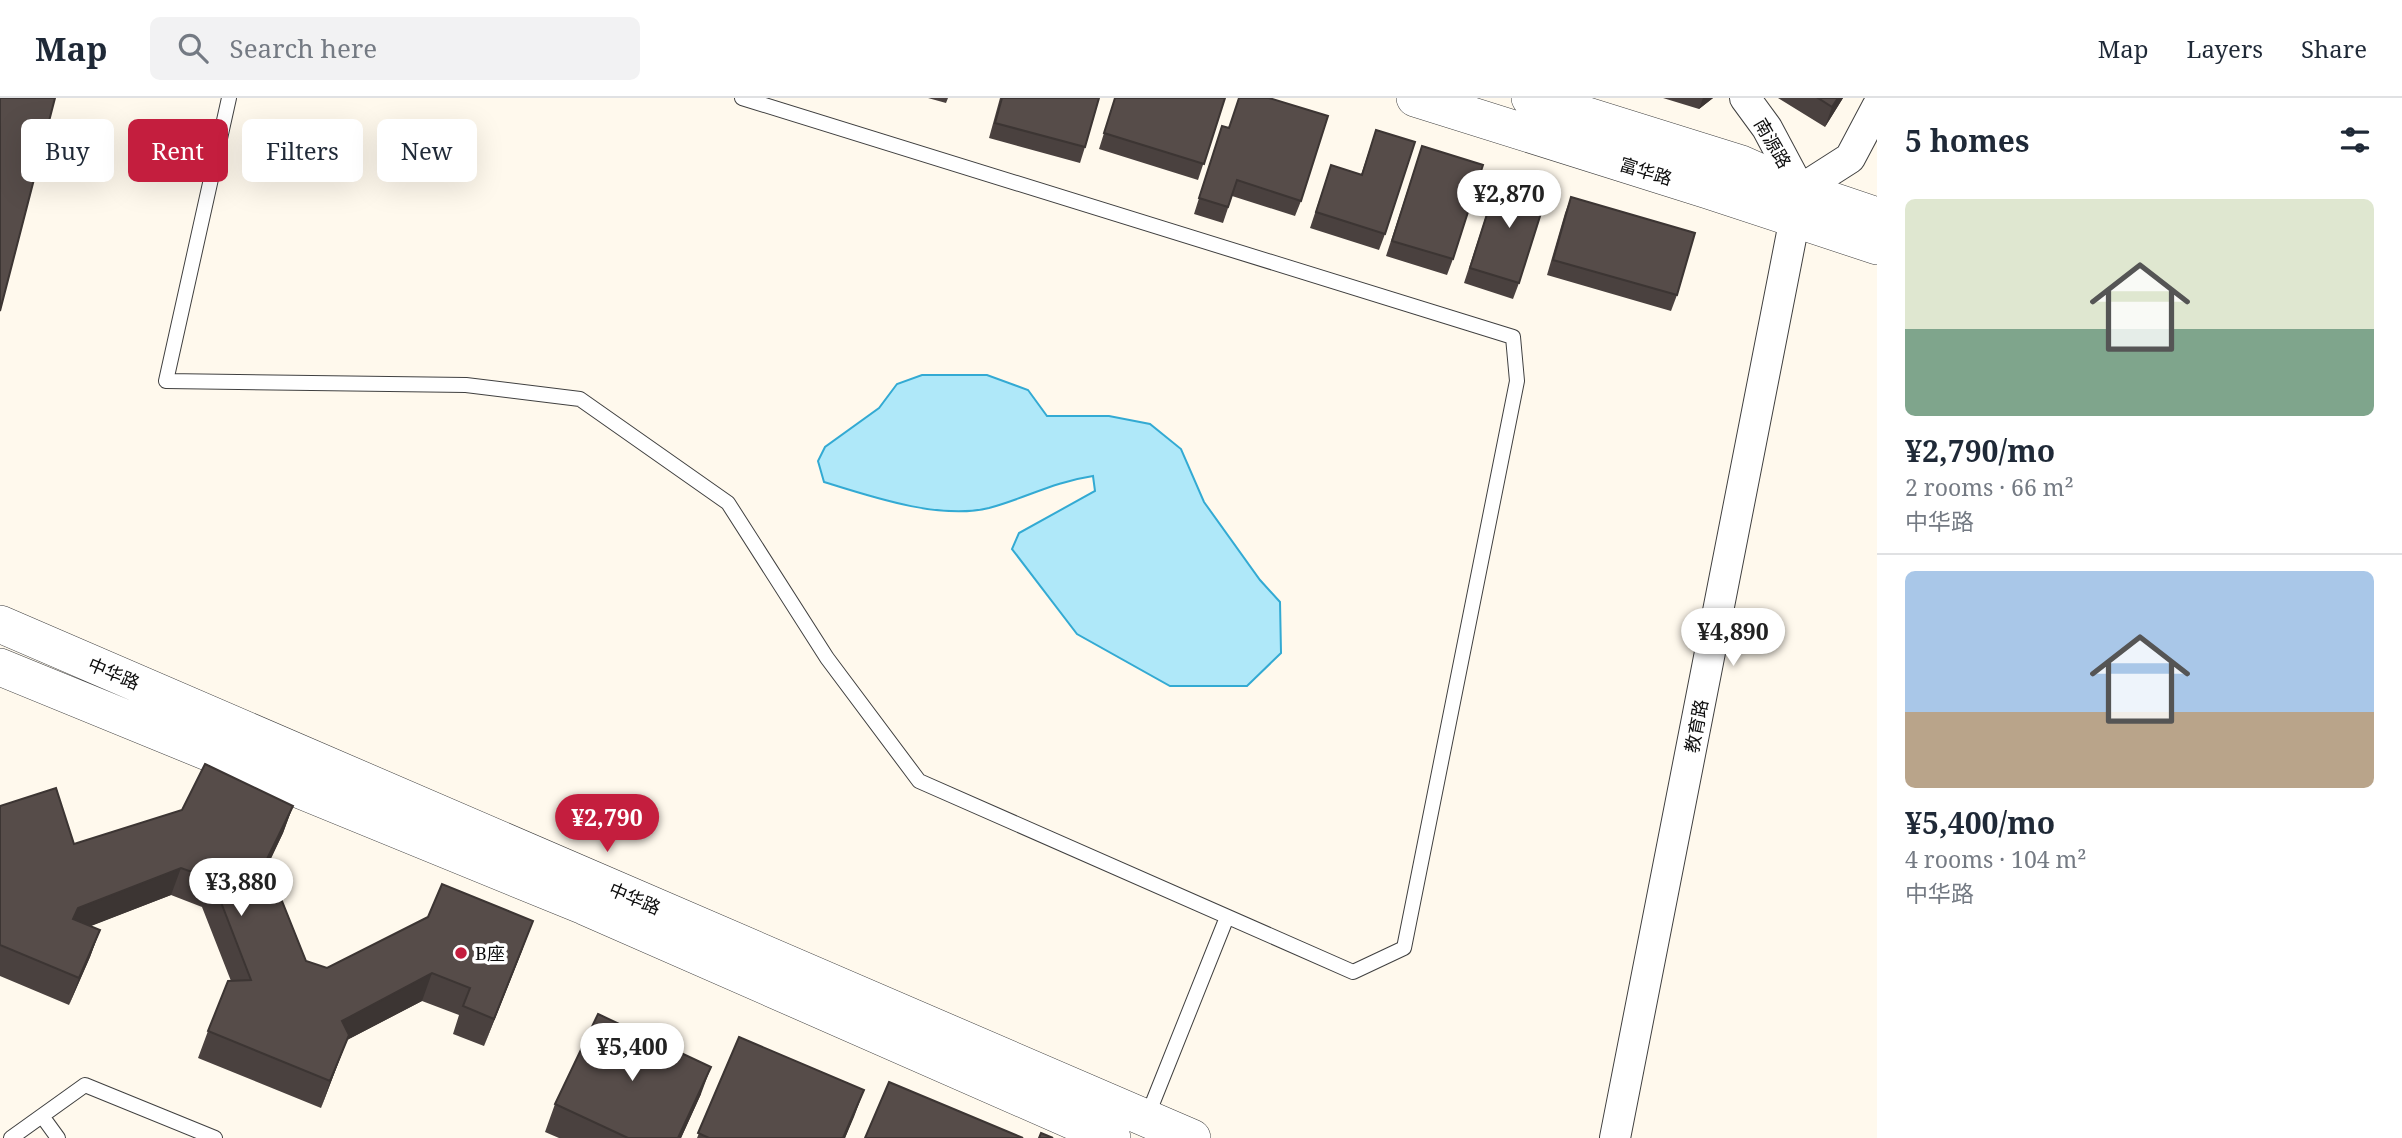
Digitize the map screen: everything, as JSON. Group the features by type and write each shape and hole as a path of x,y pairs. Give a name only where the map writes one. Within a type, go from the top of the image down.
{"street":[{"name":"富华路","path":"1415,98 1709,190 1877,216"},
{"name":"富华路","path":"1530,98 1741,164 1797,205 1877,246"},
{"name":"南源路","path":"1745,98 1767,128 1797,205"},
{"path":"1797,205 1850,158 1877,107"},
{"name":"教育路","path":"1615,1138 1797,205"},
{"name":"中华路","path":"0,624 1192,1138"},
{"name":"中华路","path":"0,667 584,906 1112,1138"}],"lane":[{"path":"229,98 166,381 466,385 580,399 728,503 827,658 919,781 1353,972 1404,948 1517,381 1513,337 743,98"},
{"path":"1147,1118 1227,917"},
{"path":"11,1138 85,1085 215,1138"},
{"path":"42,1116 58,1138"}],"water":[{"path":"922,375 987,375 1028,390 1047,416 1109,416 1150,424 1181,449 1204,502 1260,580 1280,602 1281,653 1247,686 1170,686 1077,634 1012,549 1019,533 1095,491 1093,476 1065,482 989,508 970,511 906,505 824,482 818,461 825,447 879,408 897,384"}],"building":[{"path":"0,98 55,98 50,119 21,119 21,182 33,182 0,311"},
{"path":"1002,98 1099,98 1085,147 995,123"},
{"path":"1115,98 1225,98 1204,164 1104,133"},
{"path":"1239,98 1269,98 1328,116 1301,201 1237,180 1228,207 1199,198 1222,126 1229,128"},
{"path":"1818,98 1838,98 1832,107"},
{"path":"1376,130 1415,142 1385,234 1316,212 1331,165 1362,175"},
{"path":"1422,146 1483,165 1453,259 1392,241"},
{"path":"1499,176 1548,191 1519,283 1470,268"},
{"path":"1571,197 1695,233 1677,295 1553,260"},
{"name":"B座","path":"205,764 293,806 266,861 306,961 327,968 428,917 442,884 533,921 494,1019 463,1006 470,988 432,973 342,1021 349,1035 330,1081 208,1031 228,981 251,980 212,879 181,868 78,908 73,919 100,930 79,978 0,945 0,806 56,788 74,844 182,810"},
{"path":"598,1014 711,1067 678,1138 628,1138 555,1104"},
{"path":"739,1037 864,1090 843,1138 709,1138 698,1133"},
{"path":"889,1082 1023,1138 865,1138"},
{"path":"1041,1133 1053,1138 1039,1138"}],"place":[{"name":"B座","path":"461,953"}]}
